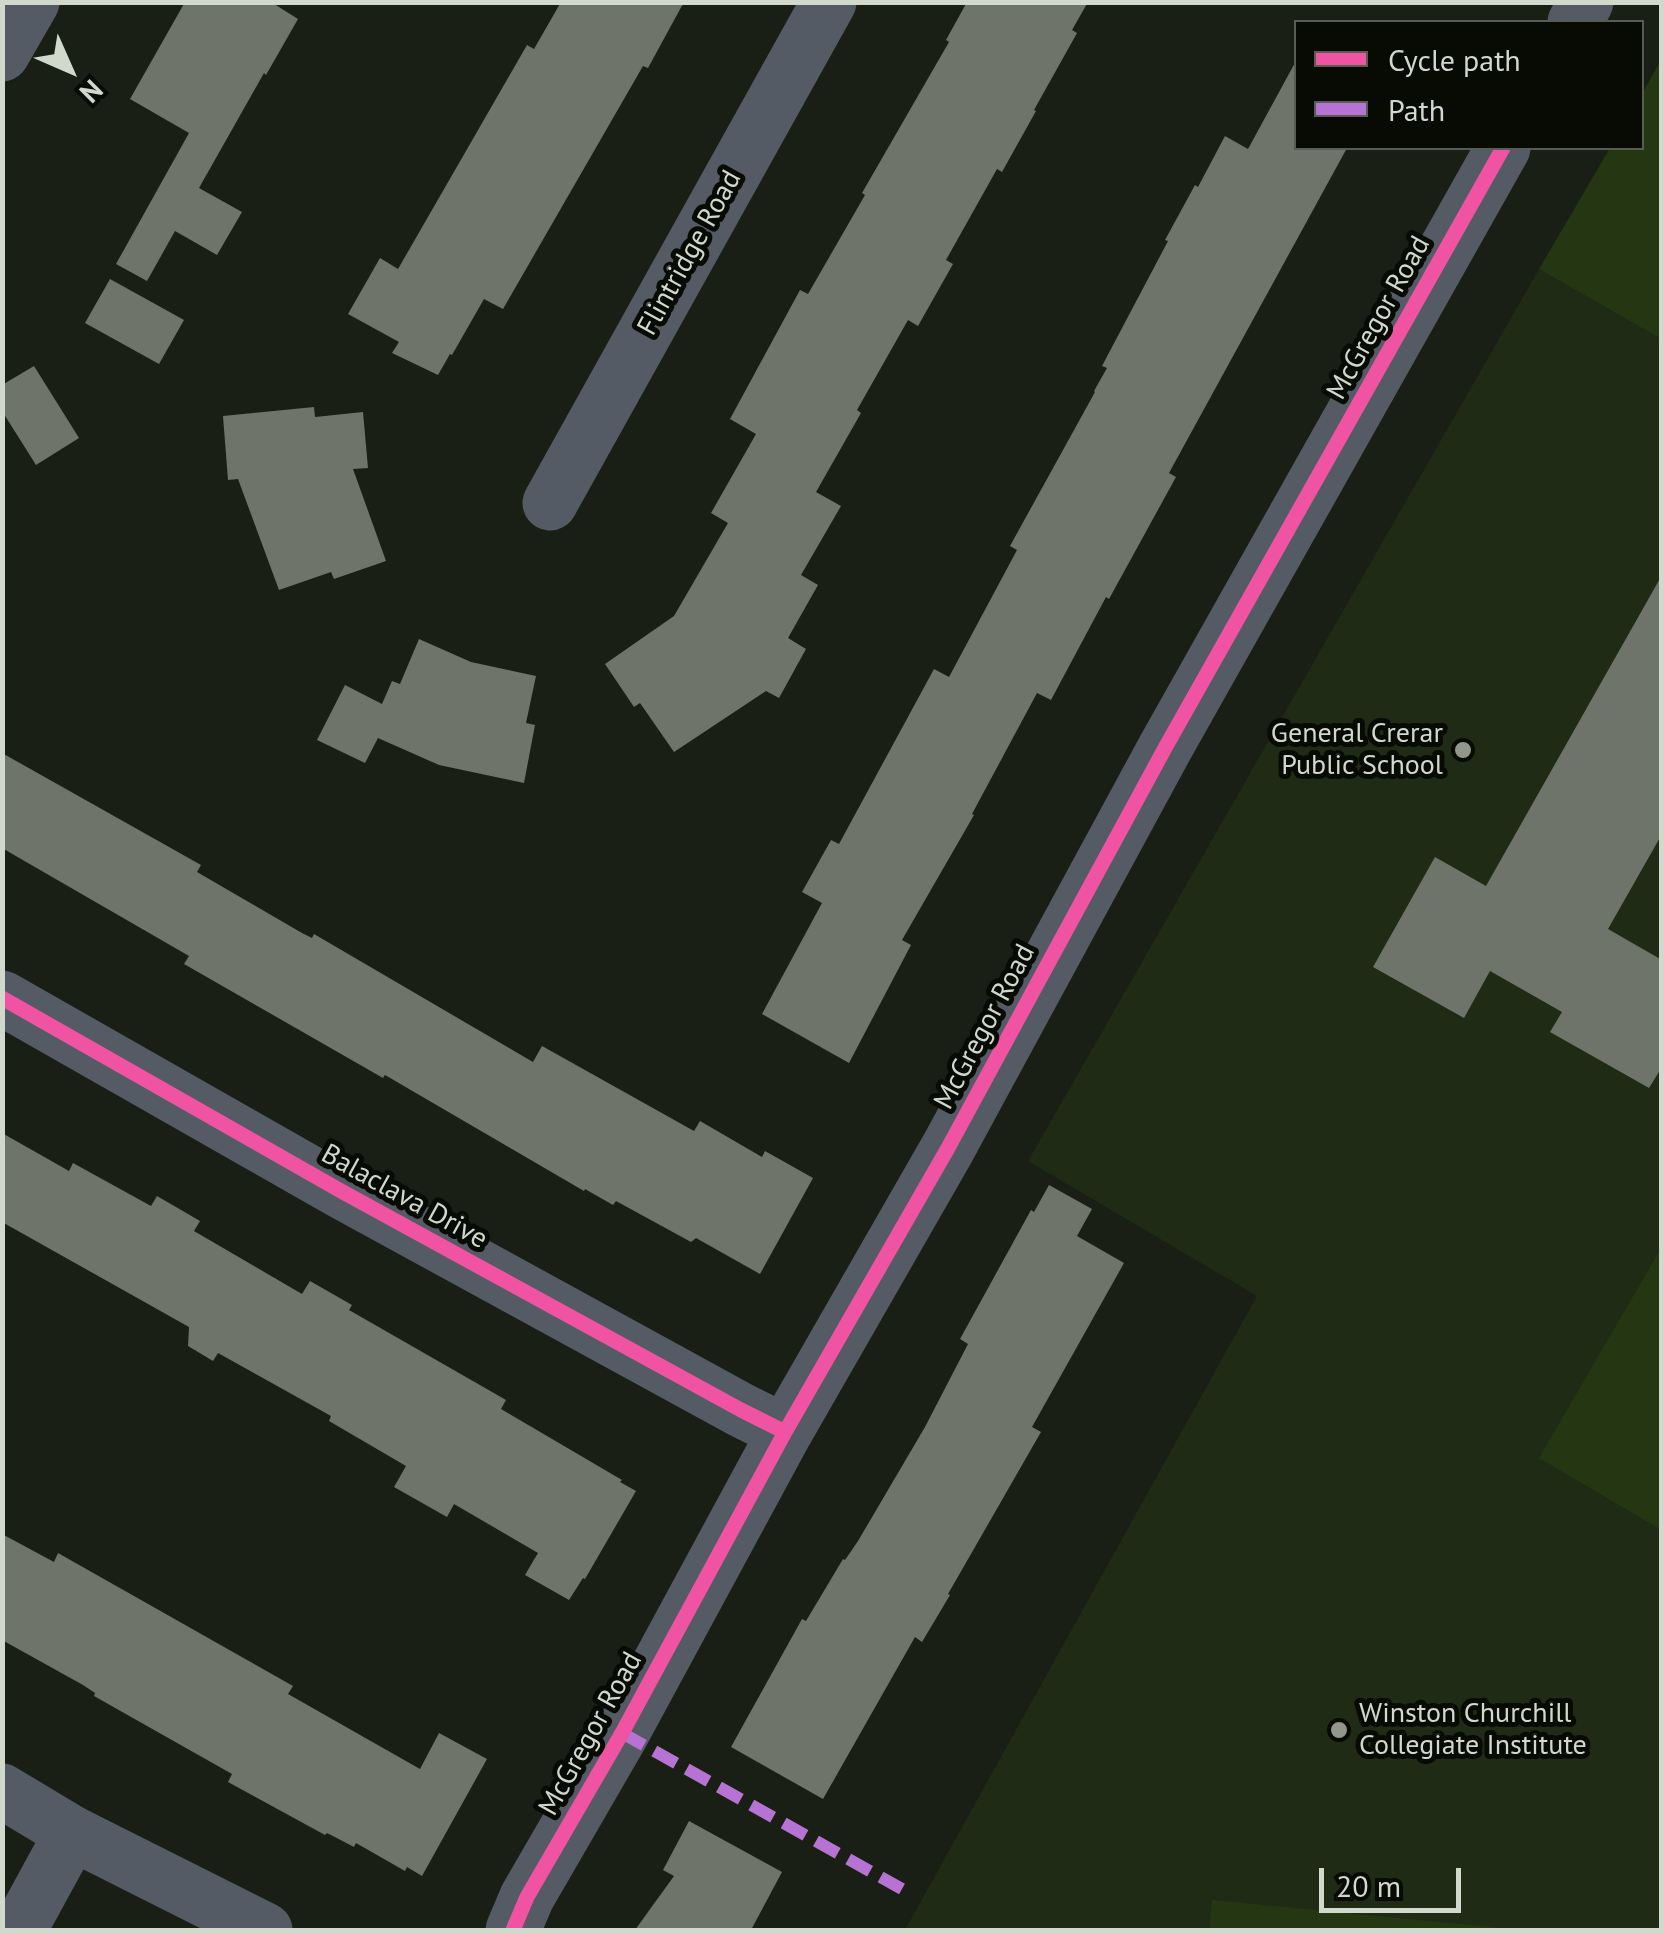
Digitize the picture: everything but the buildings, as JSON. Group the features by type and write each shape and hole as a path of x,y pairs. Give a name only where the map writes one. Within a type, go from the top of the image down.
{"street":[{"path":"2,54 32,2"},
{"name":"Flintridge Road","path":"550,503 829,2"},
{"name":"McGregor Road","path":"512,1930 784,1432 948,1148 1139,796 1503,150"},
{"name":"Balaclava Drive","path":"2,998 341,1191 784,1432"},
{"path":"2,1791 72,1833 265,1930"},
{"path":"18,1930 72,1833"}],"shaded area":[{"path":"1661,60 1661,339 1539,269 1609,150 1644,150 1644,90"},
{"path":"1539,269 1661,339 1661,1248 1540,1458 1661,1530 1661,1930 905,1930 1257,1296 1028,1161"},
{"path":"1661,1248 1661,1530 1539,1458"},
{"path":"1212,1900 1522,1930 1209,1930"}],"marked path":[{"path":"622,1733 902,1889"}],"cycle path":[{"path":"513,1930 527,1897 622,1733 785,1432 948,1148 1165,748 1502,150"},
{"path":"2,998 341,1191 785,1432"}],"place":[{"name":"General Crerar Public School","path":"1463,750"},
{"name":"Winston Churchill Collegiate Institute","path":"1339,1730"}]}
